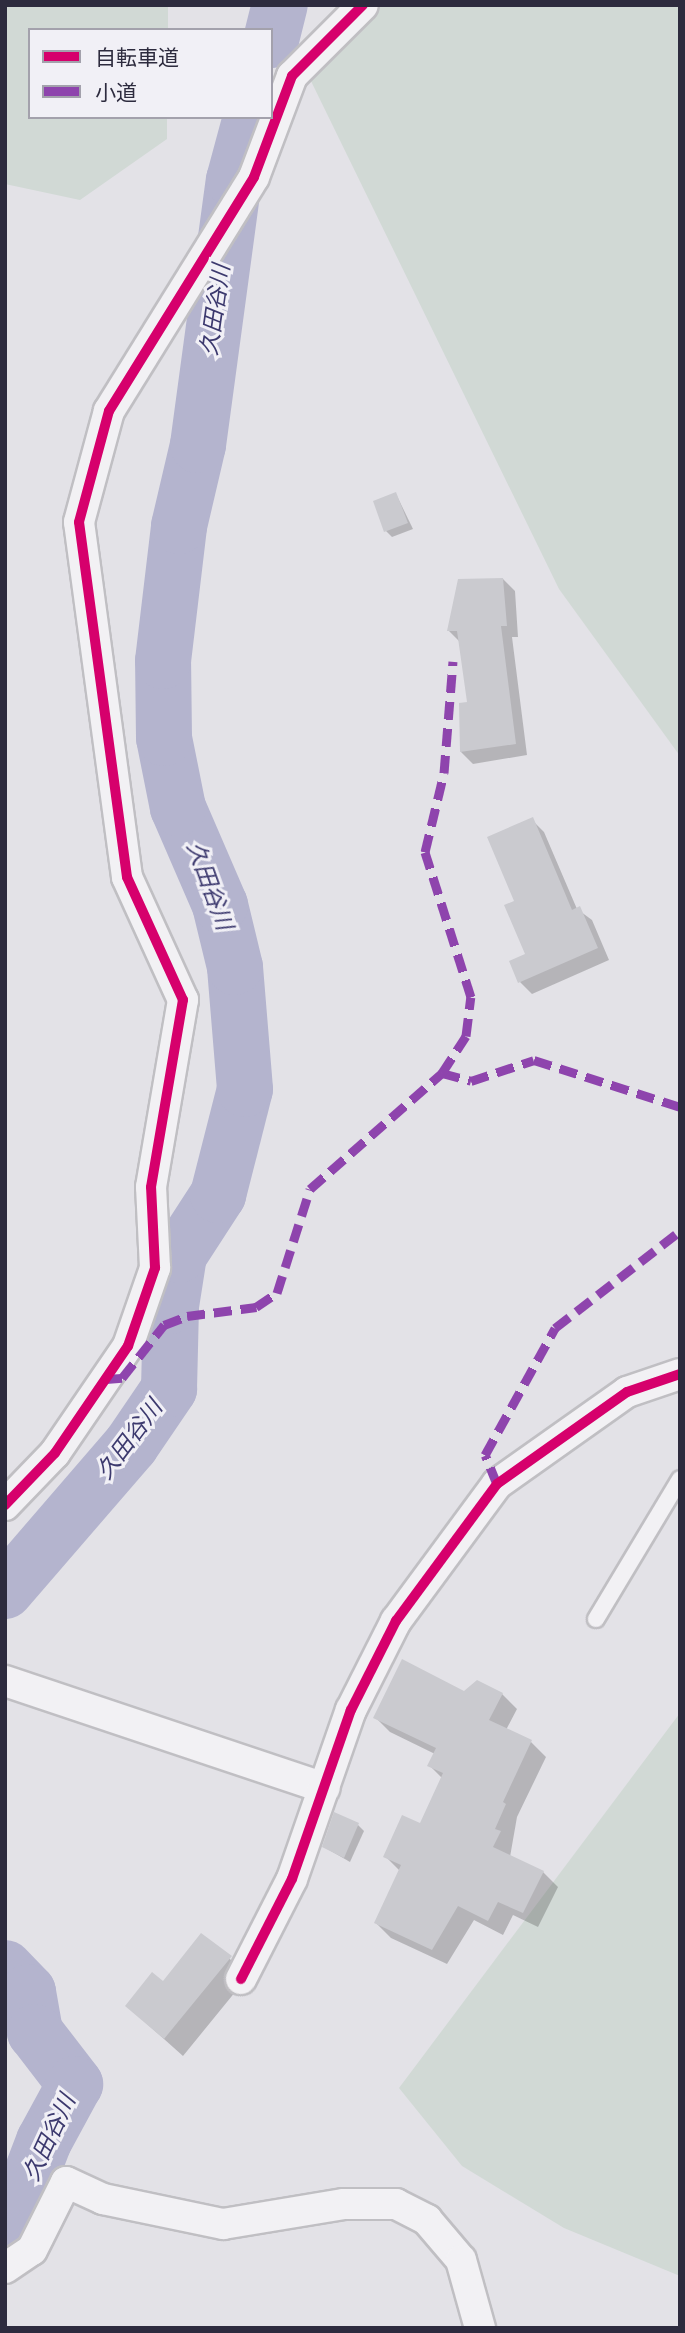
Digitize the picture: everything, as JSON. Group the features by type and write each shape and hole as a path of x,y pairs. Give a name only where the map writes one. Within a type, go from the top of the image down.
{"street":[{"path":"5,1506 55,1453 128,1346 155,1268 151,1187 183,1000 127,877 79,523 109,411 254,177 292,76 363,5"},
{"path":"241,1979 292,1880 351,1710 396,1621 498,1484 626,1392 680,1374"},
{"path":"5,1681 325,1788"},
{"path":"5,2268 32,2249 66,2182 103,2199 223,2224 344,2204 396,2204 427,2220 461,2260 480,2328"}],"lane":[{"path":"596,1619 680,1479"}],"shaded area":[{"path":"5,5 168,5 168,28 28,28 28,119 167,119 167,139 80,200 5,184"},
{"path":"378,5 680,5 680,756 559,589 309,77"},
{"path":"680,1713 680,2276 564,2228 462,2166 399,2088"}],"building":[{"path":"396,492 408,523 384,532 373,501"},
{"path":"503,578 507,626 501,626 516,744 460,752 459,703 467,702 457,631 447,631 458,579"},
{"path":"533,817 572,910 580,906 598,948 518,983 509,961 525,954 504,905 514,901 487,837"},
{"path":"402,1659 464,1691 477,1680 503,1693 489,1720 532,1740 503,1802 506,1804 495,1829 501,1831 493,1847 544,1871 523,1913 498,1902 488,1921 458,1906 432,1950 374,1923 401,1865 383,1857 402,1815 420,1823 443,1773 427,1766 436,1748 373,1718"},
{"path":"334,1812 359,1823 344,1858 322,1847"},
{"path":"201,1933 232,1956 164,2039 125,2006 152,1972 163,1981"}],"waterway":[{"name":"久田谷川","path":"273,32 280,5"},
{"name":"久田谷川","path":"5,1591 131,1445 169,1389 171,1306 179,1255 218,1195 245,1089 235,967 220,905 178,808 164,738 163,661 179,526 198,445 234,180 250,119"},
{"name":"久田谷川","path":"5,1968 28,1992 35,2032 75,2084 44,2141 5,2243"}],"marked path":[{"path":"106,1379 122,1378 164,1325 187,1316 256,1307 277,1293 310,1189 442,1073 466,1036 471,997 425,852 444,773 453,661"},
{"path":"442,1073 471,1081 534,1060 680,1107"},
{"path":"497,1484 485,1455 555,1328 680,1231"}],"cycle path":[{"path":"5,1505 55,1453 128,1346 155,1268 151,1187 183,1000 127,877 79,522 109,411 254,177 292,76 363,5"},
{"path":"241,1979 292,1879 351,1710 396,1621 497,1484 627,1392 680,1374"}]}
